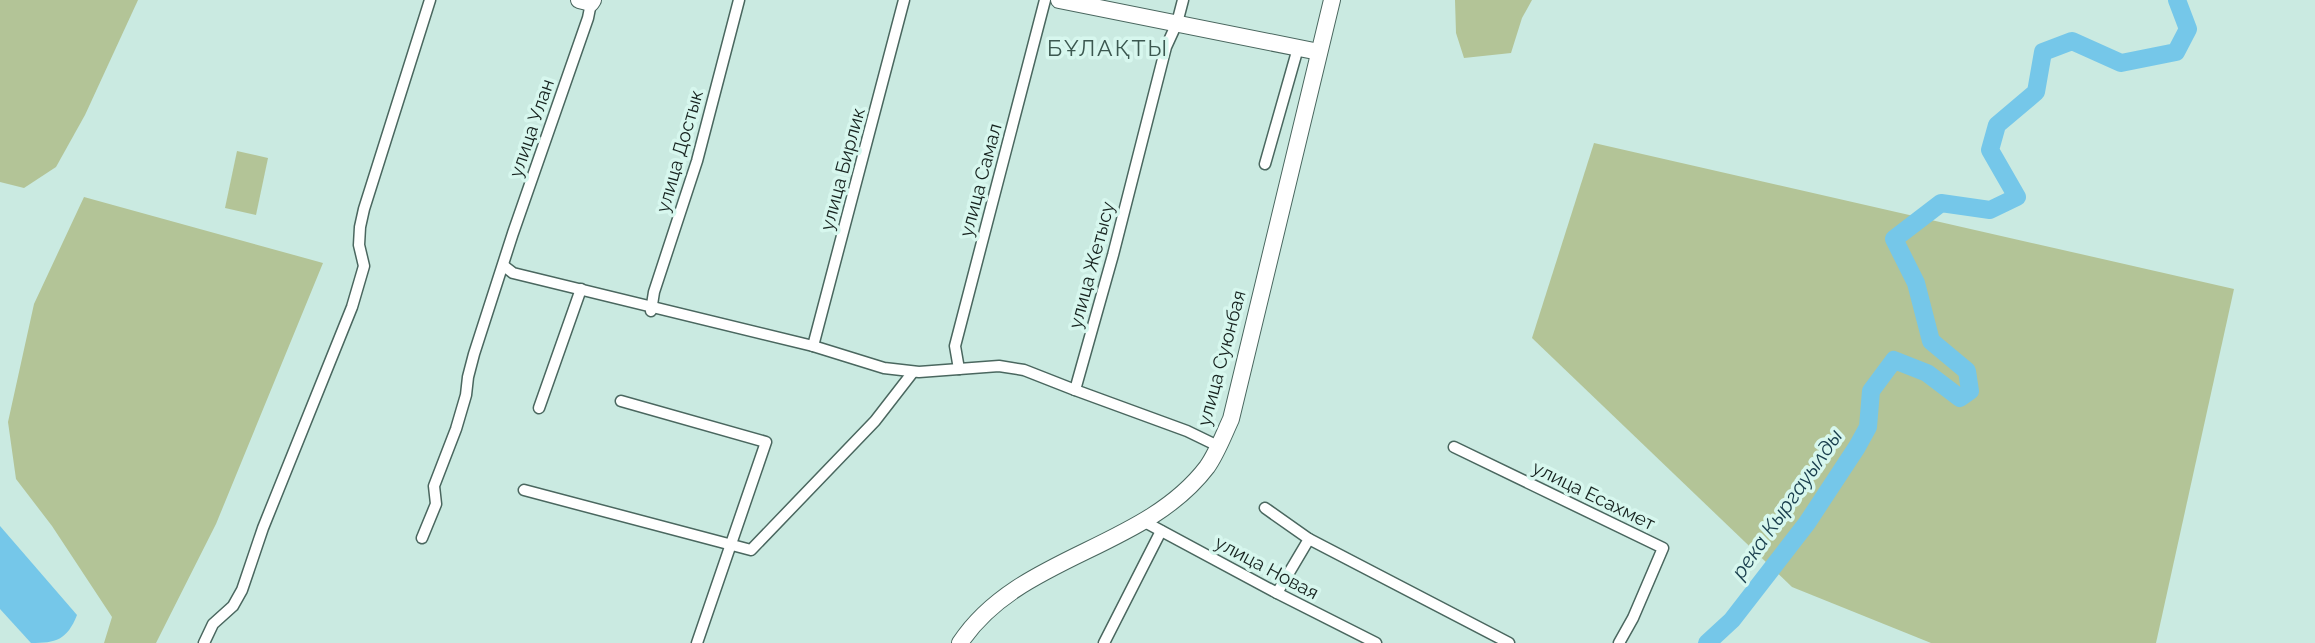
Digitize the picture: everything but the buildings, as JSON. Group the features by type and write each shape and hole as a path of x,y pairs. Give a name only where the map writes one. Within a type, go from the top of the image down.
{"main road":[{"path":"1059,0 1318,52"},
{"name":"улица Суюнбая","path":"963,642 982,614 1010,593 1143,521 1172,502 1207,467 1231,419 1332,0"}],"street":[{"path":"204,643 209,629 233,606 242,590 263,527 352,307 364,265 359,244 364,209 430,0"},
{"name":"улица Достык","path":"652,309 654,292 697,161 739,0"},
{"name":"улица Бирлик","path":"813,346 904,0"},
{"name":"улица Самал","path":"959,369 955,346 1045,0"},
{"name":"улица Жетысу","path":"1075,390 1113,255 1166,47 1177,23 1183,0"},
{"name":"улица Улан","path":"422,538 436,504 434,486 467,395 474,354 588,1"},
{"path":"1265,164 1298,48"},
{"path":"504,266 513,273 652,309 813,346 884,368 913,372 999,366 1024,370 1187,431 1218,446"},
{"path":"539,408 581,289"},
{"path":"524,489 751,550 875,421 913,372"},
{"path":"621,401 766,442 696,643"},
{"name":"улица Есахмет","path":"1454,447 1663,548 1633,618 1619,643"},
{"path":"1265,508 1309,539 1509,643"},
{"name":"улица Новая","path":"1143,521 1376,643"},
{"path":"1104,643 1161,531"},
{"path":"1277,593 1309,539"}],"green space":[{"path":"0,0 138,0 85,115 56,167 24,188 0,182"},
{"path":"1455,0 1532,0 1522,18 1511,53 1464,58 1456,33"},
{"path":"1594,143 2234,289 2156,643 1931,643 1792,587 1532,338"},
{"path":"237,151 268,158 256,215 225,208"},
{"path":"84,197 323,263 216,524 156,643 104,643 112,617 52,526 16,479 8,422 34,304"}],"water":[{"path":"0,526 77,615 69,630 60,638 31,643 0,609"}],"waterway":[{"name":"река Кыргауылды","path":"1707,643 1732,620 1807,523 1868,427 1871,391 1894,360 1927,373 1960,398 1970,391 1967,371 1931,341 1916,283 1894,239 1941,203 1990,210 2017,197 1990,150 1997,125 2036,92 2043,52 2072,41 2121,63 2176,52 2188,29 2177,0"}],"district":[{"name":"БҰЛАҚТЫ","path":"1108,48"}]}
